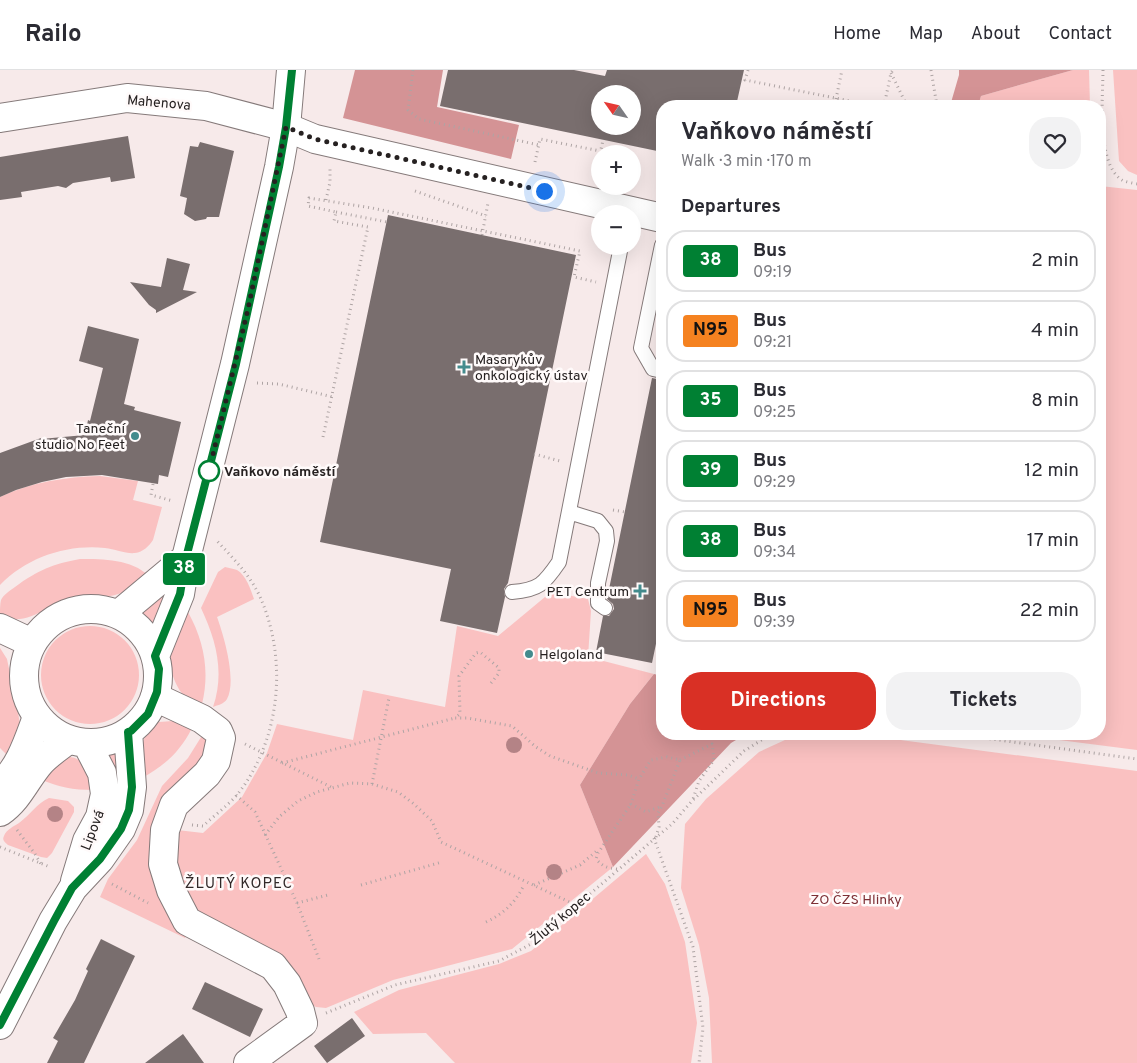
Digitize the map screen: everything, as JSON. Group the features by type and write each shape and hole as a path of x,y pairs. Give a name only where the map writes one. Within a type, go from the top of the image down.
{"street":[{"path":"155,656 180,594 186,558 236,364 286,127 292,70"},
{"name":"Mahenova","path":"0,118 127,98 206,106 286,127"},
{"path":"286,127 315,139 598,205"},
{"path":"641,214 656,217"},
{"path":"119,614 186,558"},
{"path":"100,608 119,614 138,627 152,646 159,669 157,692 148,714 131,731 110,741 77,742 52,731 37,717 28,700 23,681 25,661 32,643 44,627 61,615 73,611 100,608"},
{"path":"0,628 32,643"},
{"path":"155,697 202,719 218,731 221,738 216,761 207,774 174,804 168,821 165,830 164,864 170,890 187,921 273,966 287,984 300,1011 302,1023 248,1063"},
{"path":"0,785 7,779 22,756 37,717"},
{"name":"Lipová","path":"72,888 100,859 121,829 129,810 132,787 128,732"},
{"path":"7,819 10,805 41,762 77,742"},
{"name":"Lipová","path":"0,1025 72,888 87,841 100,817 105,794 102,772 77,742"}],"lane":[{"path":"512,592 529,591 546,580 559,562 619,255"},
{"path":"656,274 641,348 653,369 656,370"},
{"path":"569,512 598,521 606,531 607,541 597,593 598,603 605,608"}],"path":[{"path":"413,70 408,110 419,119 539,144"},
{"path":"749,70 745,80 846,100"},
{"path":"836,98 842,70"},
{"path":"930,70 936,100"},
{"path":"1103,70 1103,100"},
{"path":"885,100 892,72"},
{"path":"892,72 904,100"},
{"path":"534,170 540,139 591,149"},
{"path":"602,145 603,140"},
{"path":"1106,150 1110,165 1121,180 1137,184"},
{"path":"326,200 330,182 330,168"},
{"path":"407,188 486,216"},
{"path":"387,222 308,206 309,198 483,230 580,251 574,277 596,282"},
{"path":"482,235 488,206"},
{"path":"323,437 368,227 334,221 336,212"},
{"path":"250,382 279,384 332,397"},
{"path":"153,484 151,495 173,502"},
{"path":"217,541 242,568 261,599 274,641 277,670 275,710 262,754 332,788"},
{"path":"455,718 460,714 459,676 476,653 480,652 499,668 499,673 491,683"},
{"path":"372,784 389,698"},
{"path":"282,764 455,718 467,718 512,726 550,756 598,773 628,775 639,778"},
{"name":"Žlutý kopec","path":"302,1023 395,985 499,960 531,944 672,824 692,801 744,751 761,740"},
{"path":"999,740 1137,759"},
{"path":"618,869 607,868 596,859 603,845 631,804 639,778 651,760 667,757 680,760 712,744 714,760 699,781 692,801"},
{"path":"680,760 658,813 659,826 655,838 693,947 703,1028 699,1063"},
{"path":"265,836 279,816 298,801 350,783 372,784 398,792 414,804 432,821 441,842 576,905"},
{"path":"236,795 255,812 297,903 319,959"},
{"path":"631,804 646,812 662,806"},
{"path":"7,819 36,854 41,864"},
{"path":"534,885 580,865 603,845"},
{"path":"0,847 50,867"},
{"path":"361,885 442,862"},
{"path":"110,884 150,904"},
{"path":"486,922 498,917 508,909 517,899 523,887"},
{"path":"297,903 328,895"}],"green space":[{"path":"1073,70 1089,70 1090,100 980,100 981,96"},
{"path":"1113,70 1137,70 1137,175 1128,171 1119,161"},
{"path":"1106,187 1137,190 1137,750 1060,740 1106,740"},
{"path":"100,476 138,481 133,500 162,507 153,540 150,544 143,550 135,553 91,547 49,554 23,567 0,585 0,497 49,481"},
{"path":"80,559 126,563 142,570 149,576 120,594 108,596 89,595 69,599 20,619 0,616 1,600 5,594 46,568"},
{"path":"225,567 237,570 243,575 254,599 217,617 226,647 231,681 227,699 213,707 217,694 217,656 211,632 201,608 218,572"},
{"path":"161,588 169,594 153,626 137,609"},
{"path":"551,592 588,599 591,611 588,657 654,674 630,704 580,785 613,867 512,949 393,980 326,1008 316,1007 308,1003 191,907 177,865 177,830 203,833 242,797 267,753 277,724 353,740 363,690 445,707 457,626 498,636"},
{"path":"188,612 202,645 204,656 205,680 202,704 194,703 185,697 176,684 171,669 170,647 179,624"},
{"path":"90,626 109,630 124,641 135,656 139,675 135,694 124,709 109,720 90,724 71,720 56,709 45,694 41,675 45,656 56,641 71,630"},
{"path":"0,648 7,659 21,728 10,758 0,748"},
{"path":"173,721 192,728 171,757 142,778 140,751 144,739 153,725 159,722"},
{"path":"203,734 208,745 202,760 190,776 163,803 188,932 185,938 100,897 108,879 137,840 162,786 188,758"},
{"name":"ZO ČZS Hlinky","path":"785,740 901,740 1137,771 1137,1063 712,1063 709,998 699,945 681,888 685,824 706,799 759,752"},
{"path":"119,750 122,783 116,785 106,753"},
{"path":"62,757 76,759 85,766 93,790 66,788 40,779"},
{"path":"49,798 68,801 74,807 74,812 52,853 47,858 41,857 5,843 3,839 6,832"},
{"path":"646,854 665,884 685,942 697,1023 691,1063 455,1063 426,1033 373,1034 354,1012 399,990 499,964 531,951"}],"shaded area":[{"path":"355,70 443,70 437,107 519,125 511,159 343,118"},
{"path":"959,70 1073,70 981,96 980,100 952,100"},
{"path":"654,674 656,674 656,740 736,740 731,743 613,867 580,785 630,704"}],"building":[{"path":"448,70 574,70 605,76 607,70 744,70 737,100 656,100 656,151 641,148 641,145 628,145 440,106"},
{"path":"128,136 135,178 111,182 110,177 73,183 66,188 58,186 21,192 22,197 0,200 0,157"},
{"path":"200,142 234,151 219,217 207,217 206,219 195,221 184,214 187,198 180,196 190,146 198,147"},
{"path":"388,215 576,255 508,583 504,589 505,597 497,633 440,621 451,569 320,542"},
{"path":"167,258 190,264 183,290 197,292 156,313 156,310 149,305 130,282 161,287"},
{"path":"88,326 139,339 124,404 135,407 134,410 181,422 168,477 159,475 158,484 102,475 66,477 42,482 0,497 0,453 41,438 85,435 103,368 79,361"},
{"name":"PET Centrum","path":"652,378 656,379 656,644 652,663 596,652 603,616 609,616 614,609 613,604 607,599"},
{"path":"101,939 135,956 84,1063 47,1063 58,1041 53,1038 75,1000 88,971 86,969"},
{"path":"205,982 263,1009 250,1037 192,1009"},
{"path":"352,1018 365,1036 327,1063 314,1046"},
{"path":"183,1034 204,1063 145,1063"}],"bus line":[{"name":"38","path":"0,1025 72,888 100,859 121,829 129,810 132,787 128,732 148,714 157,692 159,669 155,656 180,594 186,558 236,364 279,167 286,127 292,70"}],"place":[{"name":"Masarykův onkologický ústav","path":"464,367"},
{"name":"Taneční studio No Feet","path":"135,436"},
{"name":"Vaňkovo náměstí","path":"209,471"},
{"name":"PET Centrum","path":"640,591"},
{"name":"Helgoland","path":"529,654"}],"district":[{"name":"ŽLUTÝ KOPEC","path":"239,883"}],"route":[{"path":"209,471 236,364 286,127 315,139 544,191"}]}
